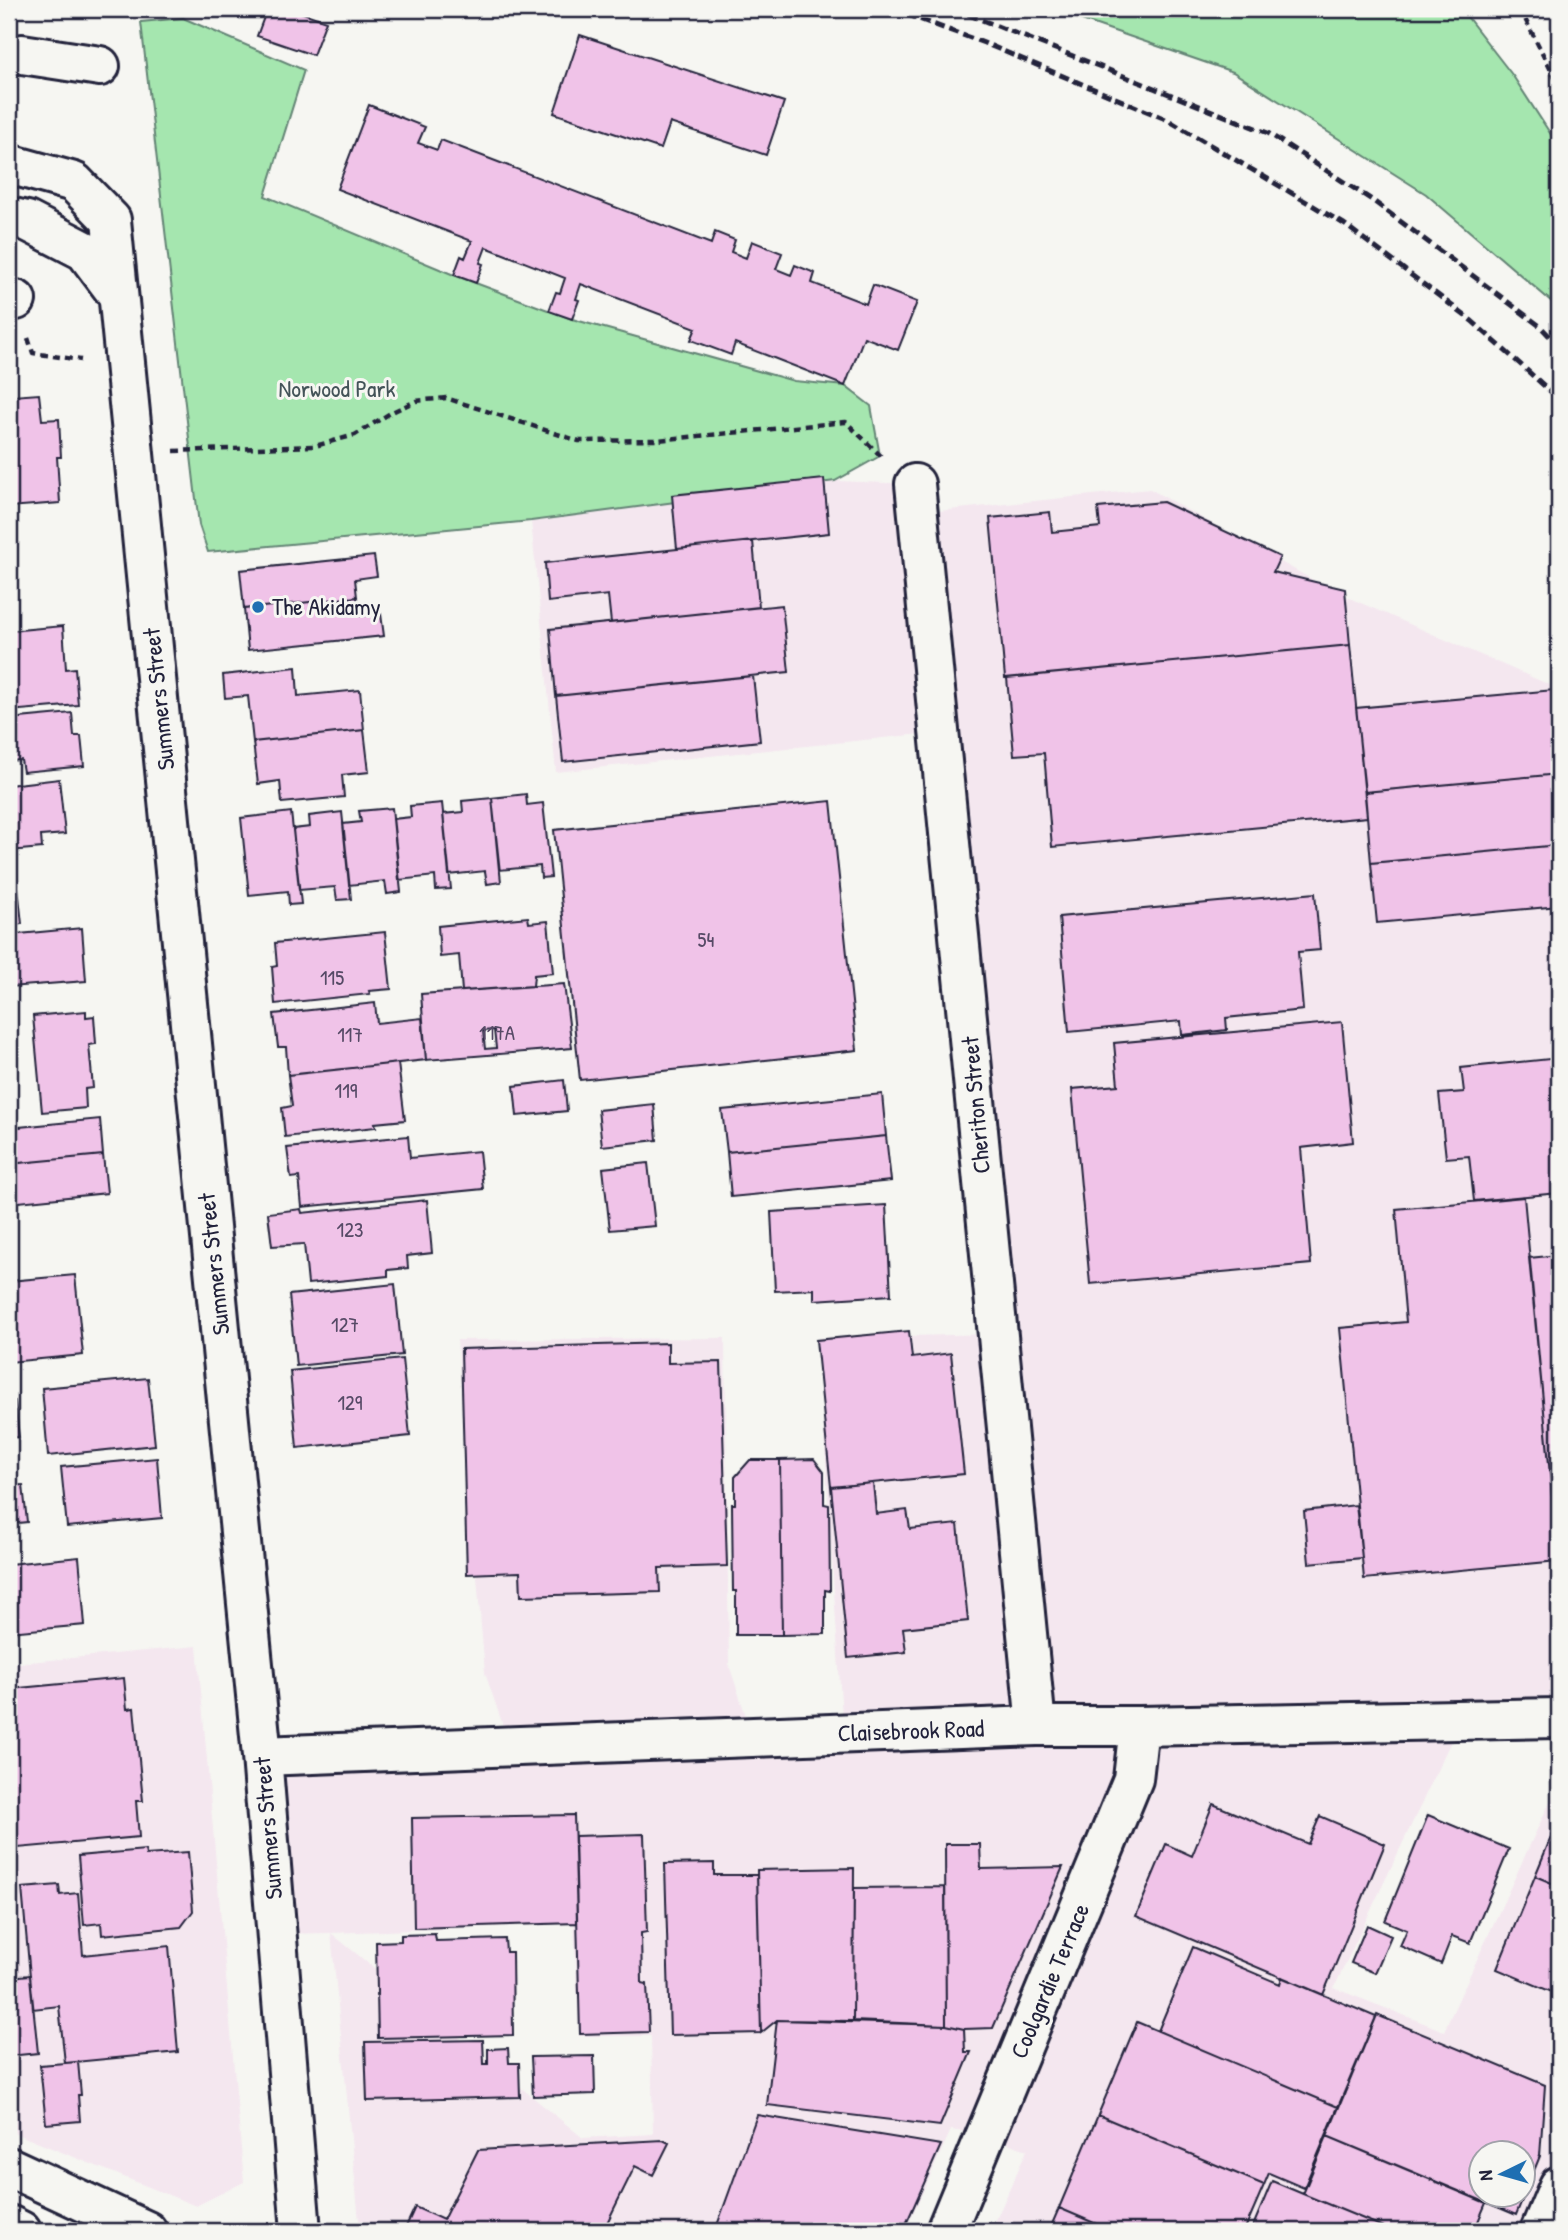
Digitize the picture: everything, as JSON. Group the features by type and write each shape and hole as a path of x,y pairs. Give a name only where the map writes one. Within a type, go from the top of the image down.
{"street":[{"path":"22,54 100,66"},
{"name":"Summers Street","path":"9,164 74,182 111,220 262,1756 301,2231"},
{"path":"9,217 27,221 85,250 119,297"},
{"name":"Cheriton Street","path":"915,484 1036,1726"},
{"name":"Claisebrook Road","path":"262,1756 1036,1726 1559,1718"},
{"name":"Coolgardie Terrace","path":"946,2231 1133,1779 1139,1726"},
{"path":"9,2167 147,2231"},
{"path":"1540,2231 1559,2186"},
{"path":"9,2225 21,2231"}],"path":[{"path":"1520,9 1559,86"},
{"path":"12,300 33,353 127,366"},
{"path":"135,454 218,448 315,446 355,435 416,401 446,398 579,441 657,440 846,422 880,456 915,484"}],"shaded area":[{"path":"835,481 915,484 919,513 1150,489 1331,590 1559,689 1559,1718 1461,1720 1334,1988 1444,2031 1559,1782 1559,2186 1540,2231 991,2231 1027,2150 986,2135 951,2130 905,2231 365,2231 359,2221 331,1933 276,1934 262,1756 510,1746 485,1673 457,1340 725,1338 729,1665 753,1737 843,1733 818,1338 997,1334 940,732 556,772 531,521","holes":["574,1924 579,2036 651,2036 653,2134 583,2138 331,1933"]},
{"path":"197,1646 244,2182 196,2206 9,2131 9,1664"}],"green space":[{"path":"1050,9 1461,9 1513,76 1559,147 1559,308 1426,194 1233,72"},
{"name":"Norwood Park","path":"183,18 304,70 265,196 454,275 572,319 794,381 845,386 871,406 880,456 835,481 531,521 208,552 199,525 141,22"}],"building":[{"path":"267,9 292,9 326,21 313,55 257,36"},
{"path":"580,35 784,102 766,155 670,123 661,149 554,113"},
{"path":"369,105 425,127 418,143 437,150 441,140 711,244 715,232 735,240 731,252 746,258 752,241 782,253 776,269 791,275 795,265 815,273 812,283 866,304 873,285 917,302 898,350 864,337 845,386 735,343 731,355 691,340 696,328 581,284 572,319 549,311 565,278 486,247 476,283 454,275 461,256 465,258 472,241 337,189"},
{"path":"9,381 12,381 13,396 39,394 42,420 59,419 61,457 57,457 60,503 9,507"},
{"path":"824,479 829,533 677,549 672,495"},
{"path":"1163,502 1280,557 1273,572 1345,589 1350,645 1005,678 990,518 1050,512 1052,532 1100,527 1098,508"},
{"path":"753,541 759,607 611,623 608,595 548,602 545,563"},
{"path":"374,556 377,576 355,579 357,597 244,609 240,570"},
{"path":"357,597 359,616 381,614 384,636 248,650 244,609"},
{"path":"782,605 789,672 556,696 550,629"},
{"path":"63,626 66,669 75,668 78,705 9,711 9,631"},
{"path":"1350,645 1367,817 1052,847 1044,753 1014,755 1007,678"},
{"path":"296,667 298,696 360,690 364,730 253,742 248,696 225,698 223,675"},
{"path":"753,676 760,741 563,762 556,696"},
{"path":"1554,690 1555,707 1559,706 1559,774 1365,792 1356,708"},
{"path":"72,713 74,736 81,736 84,766 23,772 21,760 9,761 9,719"},
{"path":"364,730 369,772 342,775 344,797 282,803 280,781 258,784 253,742"},
{"path":"1559,774 1559,845 1371,863 1365,792"},
{"path":"59,779 65,834 41,836 42,848 9,851 9,785"},
{"path":"526,794 527,805 543,803 551,877 541,878 540,866 499,870 492,798"},
{"path":"492,798 501,882 487,884 485,871 449,875 443,814 463,812 462,801"},
{"path":"831,801 857,1050 580,1080 554,830"},
{"path":"442,803 451,889 436,890 435,876 399,880 393,819 411,817 410,806"},
{"path":"392,808 401,892 387,894 385,881 349,885 343,824 361,822 359,811"},
{"path":"291,812 301,904 289,905 288,891 249,895 241,818"},
{"path":"342,812 351,899 337,900 335,887 299,890 293,829 310,827 309,816"},
{"path":"1559,845 1559,906 1377,923 1371,863"},
{"path":"16,869 22,924 9,926 9,870"},
{"path":"1315,893 1320,950 1298,952 1303,1010 1226,1018 1227,1030 1182,1035 1181,1021 1069,1032 1059,917"},
{"path":"528,917 529,923 548,921 553,973 534,975 533,986 462,991 459,955 440,957 438,926"},
{"path":"82,928 86,981 9,987 9,935"},
{"path":"385,932 391,989 369,991 370,994 275,1004 272,967 277,966 275,943"},
{"path":"564,984 572,1048 426,1060 421,994"},
{"path":"375,1003 377,1023 422,1018 426,1060 288,1075 286,1047 278,1047 274,1014"},
{"path":"86,1011 86,1017 94,1016 96,1044 89,1045 93,1088 85,1089 86,1108 42,1112 33,1016"},
{"path":"1342,1022 1353,1142 1301,1148 1311,1264 1090,1284 1072,1089 1118,1085 1114,1043"},
{"path":"494,1030 496,1048 485,1049 483,1031"},
{"path":"1559,1058 1559,1193 1474,1201 1469,1156 1446,1158 1439,1094 1464,1092 1461,1068"},
{"path":"398,1063 405,1120 375,1123 376,1127 285,1137 282,1108 292,1106 288,1075"},
{"path":"564,1080 567,1111 517,1116 514,1086"},
{"path":"882,1094 886,1136 727,1152 722,1110"},
{"path":"654,1104 657,1140 602,1146 598,1110"},
{"path":"100,1119 103,1155 9,1164 9,1128"},
{"path":"408,1136 410,1158 479,1151 483,1189 302,1207 299,1177 291,1178 287,1148"},
{"path":"886,1136 891,1181 731,1197 727,1152"},
{"path":"103,1155 107,1193 9,1203 9,1164"},
{"path":"648,1163 655,1226 610,1230 603,1168"},
{"path":"1524,1197 1558,1561 1364,1579 1340,1328 1406,1322 1396,1209"},
{"path":"427,1200 432,1253 407,1256 408,1268 388,1270 388,1276 308,1284 304,1244 272,1246 268,1213 301,1209 302,1213"},
{"path":"886,1205 891,1295 814,1300 814,1289 775,1291 771,1212"},
{"path":"1559,1255 1559,1503 1553,1503 1529,1258"},
{"path":"75,1275 83,1355 9,1362 9,1281"},
{"path":"395,1284 402,1355 296,1366 289,1295"},
{"path":"909,1331 912,1358 951,1353 964,1474 831,1487 816,1340"},
{"path":"668,1343 668,1363 721,1362 727,1566 659,1568 660,1592 521,1596 520,1572 467,1574 461,1349"},
{"path":"402,1359 410,1436 297,1448 290,1371"},
{"path":"148,1378 155,1445 48,1456 42,1388"},
{"path":"15,1401 19,1437 9,1438 9,1402"},
{"path":"157,1458 162,1518 67,1527 61,1467"},
{"path":"814,1459 824,1472 824,1504 829,1505 830,1591 825,1590 825,1634 782,1635 780,1460"},
{"path":"750,1460 780,1460 782,1635 736,1635 732,1504 735,1504 735,1477"},
{"path":"873,1483 876,1514 907,1510 910,1529 958,1524 968,1621 903,1628 906,1652 848,1658 831,1487"},
{"path":"23,1485 27,1522 9,1524 9,1486"},
{"path":"1356,1505 1362,1558 1309,1563 1304,1511"},
{"path":"79,1557 85,1625 9,1632 9,1564"},
{"path":"124,1678 127,1709 134,1708 143,1801 136,1801 139,1837 18,1848 9,1746 9,1689"},
{"path":"1213,1804 1308,1844 1320,1816 1385,1844 1323,1995 1136,1916 1166,1844 1192,1856"},
{"path":"574,1815 577,1923 414,1928 412,1818"},
{"path":"1428,1815 1509,1849 1470,1943 1452,1936 1441,1964 1400,1946 1407,1930 1385,1921"},
{"path":"1559,1818 1559,1886 1535,1876"},
{"path":"644,1834 647,1932 641,1933 642,1983 647,1984 649,2032 580,2034 575,1836"},
{"path":"945,1844 980,1844 981,1869 1063,1867 993,2028 964,2029 946,2025"},
{"path":"145,1850 146,1855 188,1852 193,1911 181,1927 102,1935 101,1923 84,1925 78,1856"},
{"path":"714,1863 714,1875 757,1875 761,2033 670,2035 665,1864"},
{"path":"854,1868 853,2021 777,2020 761,2033 757,1870"},
{"path":"1535,1876 1559,1886 1559,1975 1552,1992 1497,1969"},
{"path":"59,1885 60,1895 78,1893 83,1955 169,1946 178,2052 65,2063 59,2006 33,2009 22,1888"},
{"path":"945,1887 946,2025 853,2021 854,1888"},
{"path":"1367,1925 1391,1936 1375,1973 1351,1963"},
{"path":"435,1934 436,1941 505,1939 506,1952 512,1952 513,2035 378,2038 376,1942 401,1941 401,1935"},
{"path":"1193,1947 1280,1984 1282,1977 1376,2017 1338,2107 1158,2031"},
{"path":"30,1975 38,2053 9,2056 9,1977"},
{"path":"1377,2015 1545,2085 1540,2156 1536,2166 1536,2138 1466,2138 1466,2194 1327,2136"},
{"path":"777,2020 946,2025 964,2029 965,2052 971,2052 940,2126 767,2105"},
{"path":"1137,2022 1338,2107 1304,2188 1269,2173 1264,2185 1098,2115"},
{"path":"483,2040 484,2064 488,2064 488,2049 508,2048 509,2063 519,2063 520,2097 367,2101 365,2042"},
{"path":"594,2056 595,2094 533,2096 531,2057"},
{"path":"78,2062 80,2121 46,2124 40,2065"},
{"path":"757,2115 941,2145 903,2231 715,2231"},
{"path":"1098,2115 1264,2185 1244,2231 1113,2231 1059,2208"},
{"path":"1327,2136 1466,2195 1466,2208 1484,2208 1474,2231 1393,2231 1303,2194"},
{"path":"663,2140 669,2143 653,2175 635,2166 604,2229 609,2231 404,2231 415,2207 443,2220 478,2150"},
{"path":"1272,2181 1303,2194 1393,2231 1251,2231"},
{"path":"1059,2208 1113,2231 1049,2231"},
{"path":"1499,2208 1519,2208 1516,2215"}],"railway":[{"path":"892,9 984,43 1168,120 1344,224 1472,321 1559,399"},
{"path":"954,9 1268,133 1372,200 1540,326 1559,346"}],"place":[{"name":"The Akidamy","path":"258,607"}]}
